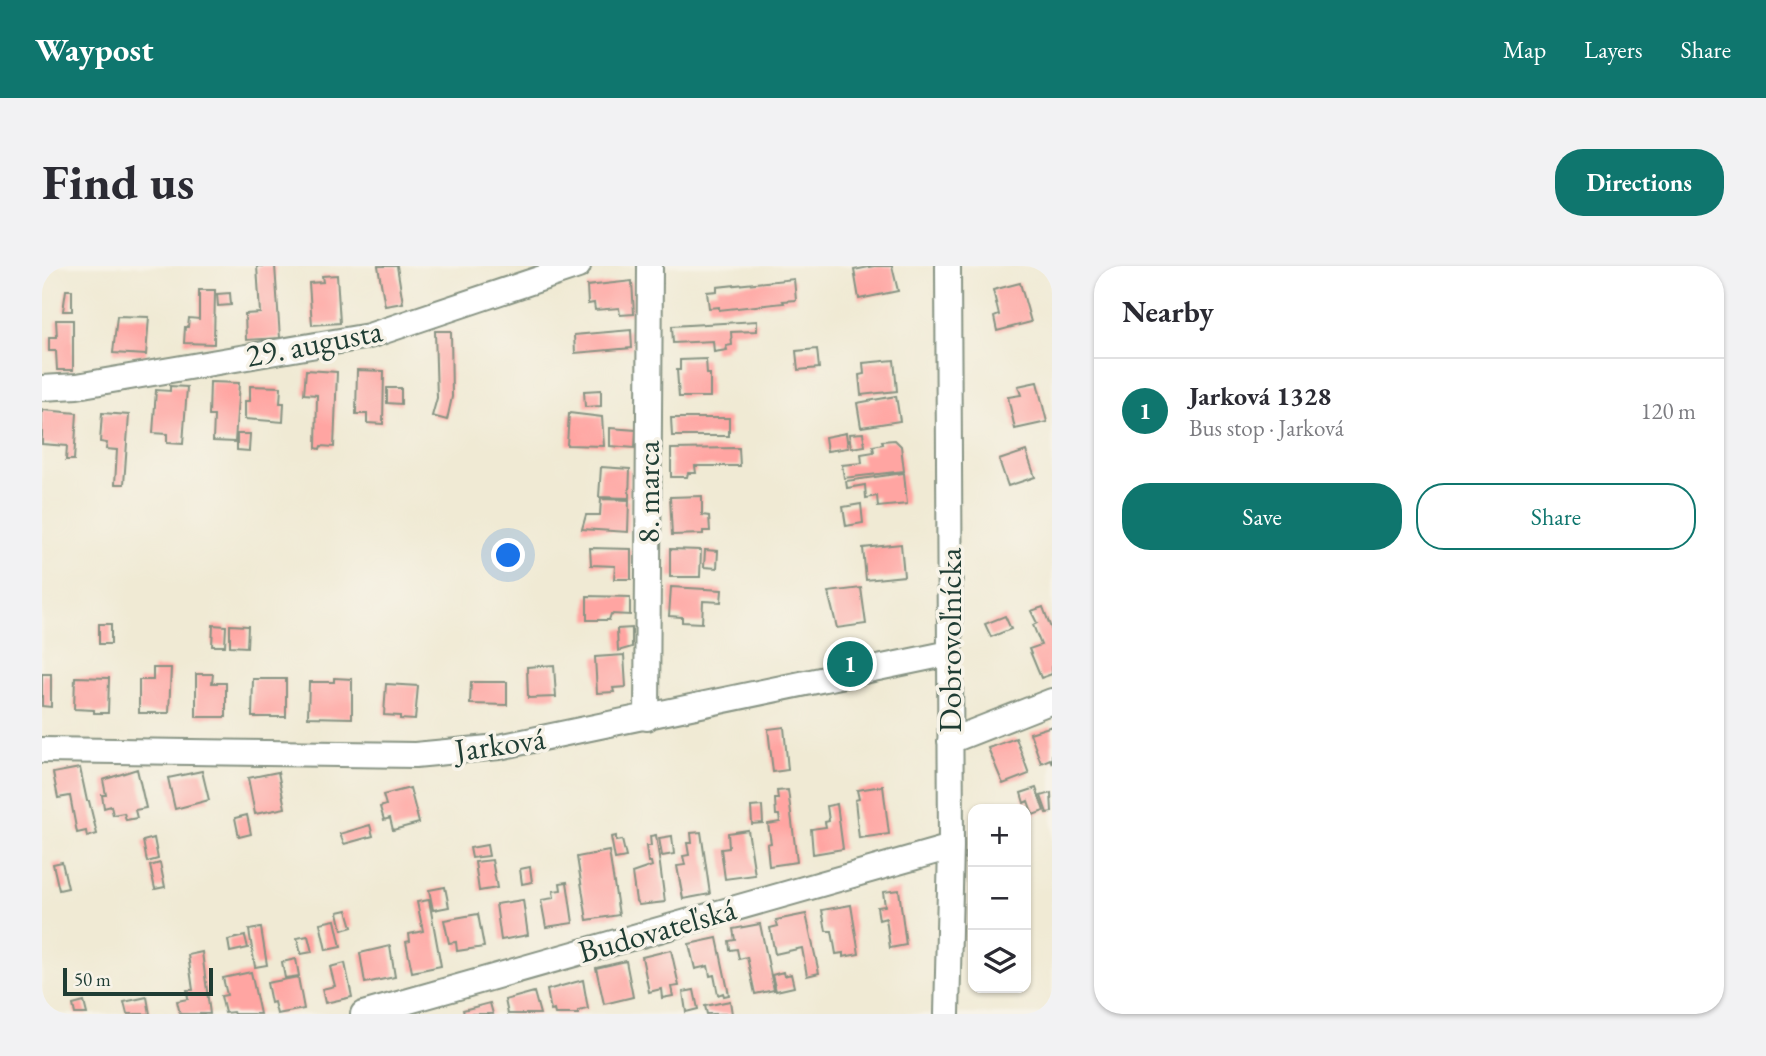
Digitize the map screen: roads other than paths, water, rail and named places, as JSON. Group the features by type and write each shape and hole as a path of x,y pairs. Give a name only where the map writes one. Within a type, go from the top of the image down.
{"street":[{"name":"29. augusta","path":"42,388 77,386 369,337 578,266"},
{"name":"8. marca","path":"647,718 650,266"},
{"name":"Dobrovoľnícka","path":"947,1014 951,847 948,266"},
{"name":"Jarková","path":"42,750 415,755 499,747 950,653"},
{"path":"950,741 1052,701"},
{"name":"Budovateľská","path":"363,1014 951,847"}],"place":[{"name":"Jarková 1328","path":"850,664"}]}
